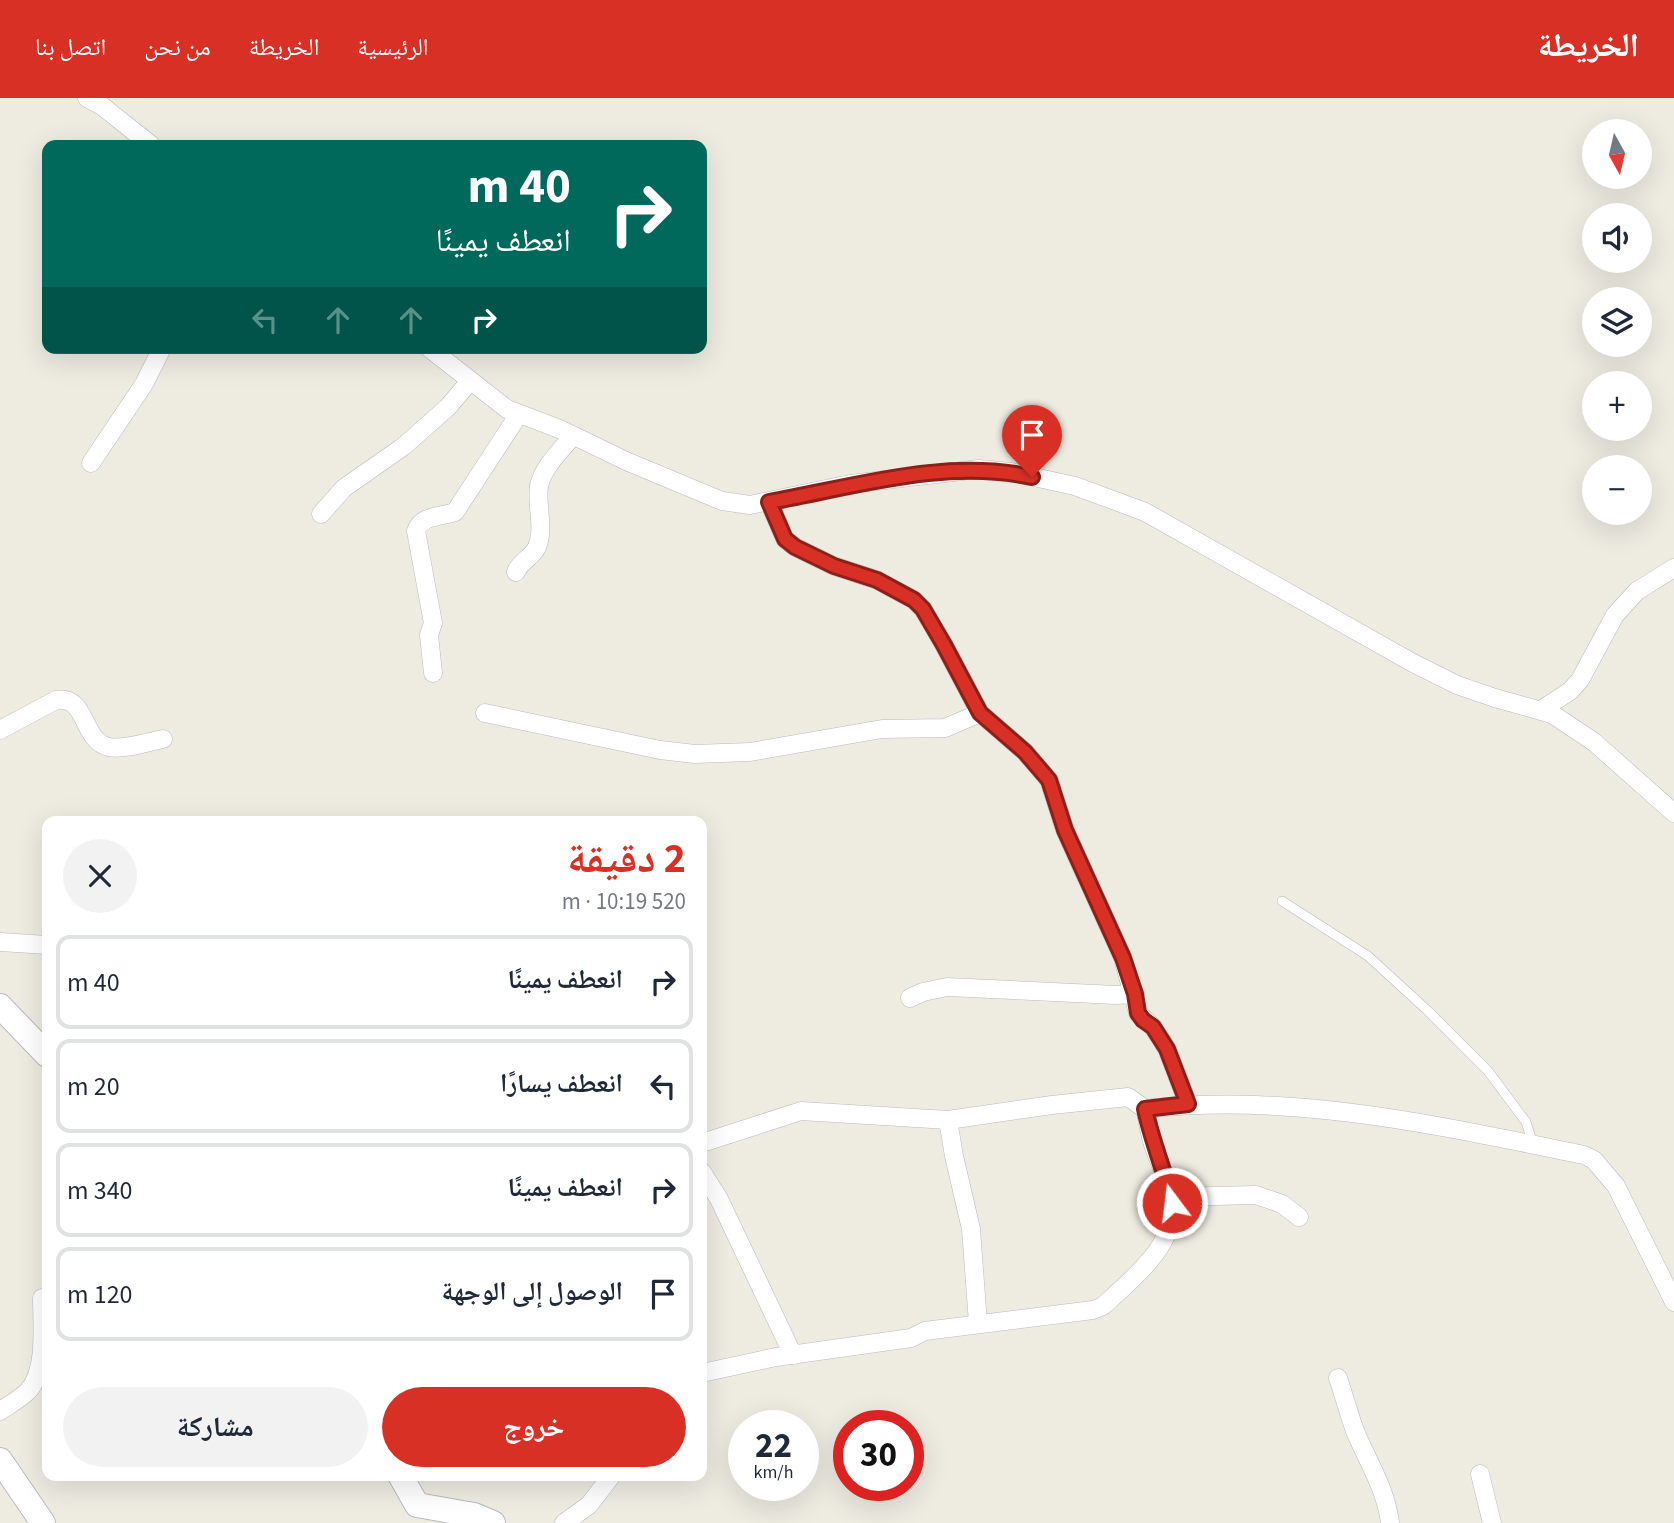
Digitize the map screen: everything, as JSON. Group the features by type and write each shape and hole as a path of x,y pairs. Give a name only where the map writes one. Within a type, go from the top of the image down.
{"street":[{"path":"87,98 102,106 145,140"},
{"path":"91,463 144,384 159,354"},
{"path":"436,354 507,409 709,497 750,505 850,484 979,469 1010,472 1075,486 1145,512 1457,685 1552,714 1594,742 1674,813"},
{"path":"321,514 344,488 404,446 449,407 470,381"},
{"path":"433,673 429,635 433,623 416,531 418,523 455,512 519,414"},
{"path":"516,572 519,565 536,549 540,533 539,488 543,474 573,436"},
{"path":"769,502 785,539 795,547 834,566 877,580 914,600 923,609 980,713 1025,752 1049,780 1065,830 1123,958 1135,994 1138,1013 1153,1027 1167,1049 1188,1104"},
{"path":"1541,710 1570,691 1580,680 1615,615 1637,591 1674,568"},
{"path":"0,730 56,700 66,699 73,702 94,737 104,746 113,748 163,738"},
{"path":"485,713 660,750 695,754 750,752 882,729 945,728 980,713"},
{"path":"0,942 42,945"},
{"path":"910,998 947,987 1135,994"},
{"path":"0,1006 42,1050"},
{"path":"707,1141 801,1111 948,1120 1128,1097 1145,1109 1171,1197 1171,1218 1158,1250 1103,1306 1093,1310 925,1331 911,1338 793,1355 707,1372"},
{"path":"1145,1109 1188,1104 1308,1106 1584,1155 1594,1160 1616,1186 1674,1302"},
{"path":"948,1120 971,1229 978,1323"},
{"path":"707,1180 719,1199 793,1355"},
{"path":"1171,1197 1256,1195 1282,1204 1299,1217"},
{"path":"0,1410 27,1393 35,1381 42,1346"},
{"path":"1338,1378 1355,1430 1380,1482 1388,1505 1390,1523"},
{"path":"0,1460 43,1523"},
{"path":"1480,1474 1492,1523"},
{"path":"403,1481 422,1514 474,1515 494,1523"},
{"path":"564,1523 589,1505 607,1481"}],"lane":[{"path":"1282,901 1368,956 1427,1010 1488,1071 1526,1122 1533,1145"}],"route":[{"path":"1032,477 979,469 949,471 850,484 769,502 785,539 795,547 834,566 877,580 914,600 923,609 980,713 1025,752 1049,780 1065,830 1123,958 1135,994 1138,1013 1153,1027 1167,1049 1188,1104 1145,1109 1172,1203"}]}
